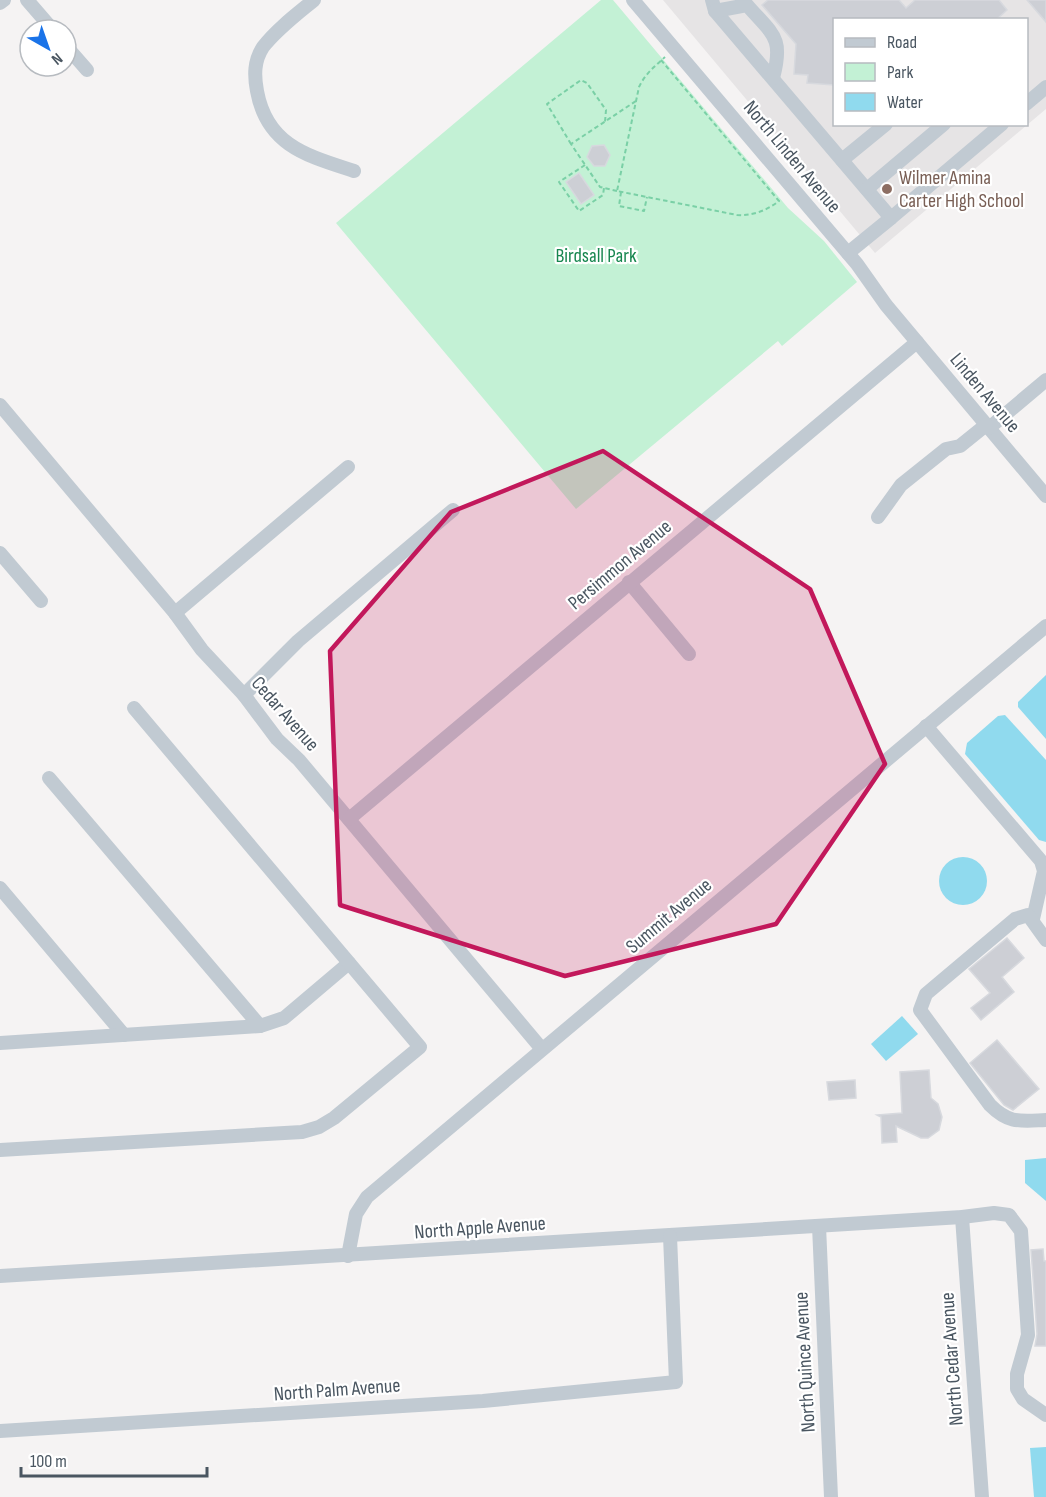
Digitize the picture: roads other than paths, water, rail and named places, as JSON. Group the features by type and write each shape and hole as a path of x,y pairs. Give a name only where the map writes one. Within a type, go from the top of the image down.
{"street":[{"path":"0,3 4,0"},
{"path":"27,0 43,18"},
{"path":"314,0 283,26 263,47 255,64 260,107 274,132 291,146 309,157 354,171"},
{"name":"North Linden Avenue","path":"634,0 848,253 917,342"},
{"path":"714,5 891,218"},
{"path":"714,5 747,5 778,40 778,58 773,78"},
{"path":"78,60 87,70"},
{"path":"1028,102 1046,87"},
{"path":"842,160 884,126"},
{"path":"867,189 942,126"},
{"path":"848,253 1000,126"},
{"name":"Linden Avenue","path":"917,342 1046,496"},
{"name":"Persimmon Avenue","path":"349,819 917,342"},
{"path":"878,517 901,485 946,448 960,446 1046,380"},
{"name":"Cedar Avenue","path":"0,405 175,613 201,650 244,695 277,739 299,760 541,1048"},
{"path":"175,613 348,467"},
{"path":"244,695 298,641 453,510"},
{"path":"0,553 41,601"},
{"path":"629,582 689,654"},
{"name":"Summit Avenue","path":"348,1256 356,1214 368,1197 541,1048 1046,626"},
{"path":"0,1150 302,1132 319,1127 420,1047 134,708"},
{"path":"926,726 1041,861 1044,871 1033,919"},
{"path":"50,778 260,1026"},
{"path":"0,888 124,1035"},
{"path":"1046,940 1028,915 1015,919 926,994 920,1010 1001,1117 1011,1121 1046,1120"},
{"path":"0,1042 260,1026 284,1018 349,963"},
{"name":"North Apple Avenue","path":"0,1276 670,1236 994,1213 1009,1215 1021,1231 1028,1335 1017,1374 1017,1389 1023,1400 1046,1415"},
{"name":"North Cedar Avenue","path":"962,1217 982,1497"},
{"name":"North Quince Avenue","path":"819,1226 831,1497"},
{"name":"North Palm Avenue","path":"0,1431 483,1401 676,1382 670,1236"}],"water":[{"path":"1046,675 1046,739 1018,707 1018,702"},
{"path":"1005,715 1046,760 1046,842 1039,840 965,754 967,743 998,716"},
{"path":"958,857 968,857 983,867 987,881 986,890 977,901 968,905 958,905 943,895 939,886 939,876 949,861"},
{"path":"902,1016 918,1034 886,1061 871,1044"},
{"path":"1046,1158 1046,1201 1025,1183 1025,1160"},
{"path":"1046,1447 1046,1497 1034,1497 1030,1448"}],"place":[{"name":"Wilmer Amina Carter High School","path":"887,189"}],"park label":[{"name":"Birdsall Park","path":"596,256"}]}
